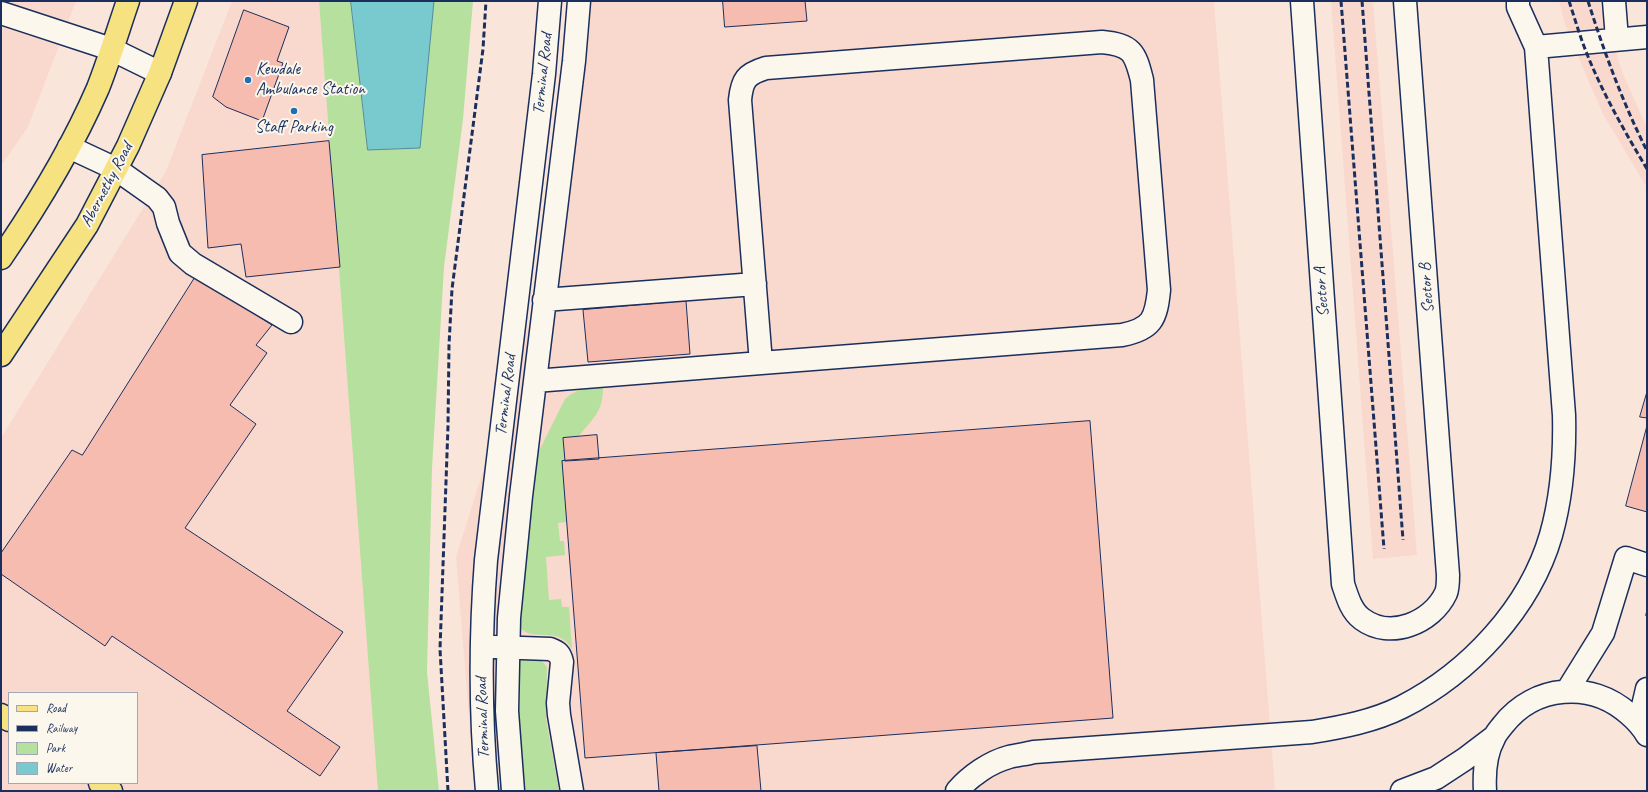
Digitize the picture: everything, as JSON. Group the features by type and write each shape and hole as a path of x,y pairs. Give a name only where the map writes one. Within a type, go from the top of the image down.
{"main road":[{"path":"1,258 32,214 69,147 98,87 128,1"},
{"name":"Abernethy Road","path":"1,356 87,225 128,146 160,73 186,1"},
{"path":"101,784 111,791"}],"street":[{"name":"Terminal Road","path":"487,791 481,704 481,646 486,560 544,74 550,1"},
{"path":"513,791 508,711 509,618 514,558 574,61 579,1"},
{"name":"Sector A","path":"1302,1 1343,584 1349,603 1361,619 1379,627 1400,628 1418,623 1434,611 1446,593 1448,575"},
{"name":"Sector B","path":"1405,1 1448,575"},
{"path":"957,791 966,781 985,768 1008,757 1034,752 1312,732 1342,727 1372,719 1401,707 1434,689 1465,665 1497,632 1521,602 1538,569 1551,535 1560,491 1564,448 1564,415 1536,46 1518,7 1518,1"},
{"path":"1614,1 1617,39"},
{"path":"1,13 111,49 160,73"},
{"path":"1536,46 1647,37"},
{"path":"535,381 1122,335 1138,332 1150,323 1157,310 1160,290 1142,80 1137,60 1129,49 1118,43 1102,42 766,68 755,71 747,77 742,87 740,100 761,363"},
{"path":"69,147 116,169 157,198 164,207 168,223 180,253 194,264 290,322"},
{"path":"544,300 755,284"},
{"path":"1567,691 1603,633 1626,558 1647,565"},
{"path":"481,646 550,649 557,651 562,662 558,703 572,791"},
{"path":"1645,731 1647,689"},
{"path":"1402,791 1436,778 1465,759 1494,737 1512,714 1538,697 1567,691 1594,694 1619,705 1645,731"},
{"path":"1485,791 1485,763 1494,737"}],"path":[{"path":"1647,613 1647,618"}],"shaded area":[{"path":"1,1 76,1 28,127 1,166"},
{"path":"232,1 319,1 379,791 1,791 1,438 166,171"},
{"path":"584,1 1214,1 1275,791 475,791 456,557 562,220"},
{"path":"1331,1 1373,1 1417,555 1373,559"},
{"path":"1559,1 1599,1 1623,74 1647,128 1647,188 1603,114 1564,21"}],"green space":[{"path":"319,1 473,1 463,119 444,267 432,468 427,672 439,791 378,791"},
{"path":"584,388 603,388 603,396 599,409 593,419 579,436 563,438 565,461 562,462 567,522 558,523 560,541 564,541 565,555 546,557 549,600 561,599 562,607 569,607 572,649 560,637 532,634 525,632 519,627 520,572 536,457 565,399 571,394"},
{"path":"523,660 541,660 547,667 546,719 559,791 523,791 517,723 519,662"}],"water":[{"path":"351,1 434,1 420,148 368,150"}],"building":[{"path":"723,1 805,1 807,21 725,27"},
{"name":"Kewdale Ambulance Station","path":"244,10 289,27 277,61 283,63 262,121 226,107 213,97"},
{"path":"329,141 340,267 246,277 241,244 208,248 202,155"},
{"path":"196,276 272,325 256,345 267,353 230,405 256,424 185,528 343,632 287,711 340,747 320,776 112,636 105,646 1,574 1,553 72,450 82,455"},
{"path":"686,301 690,354 588,362 583,310"},
{"path":"1647,392 1647,418 1640,417"},
{"path":"1090,421 1113,718 585,758 562,461"},
{"path":"1647,426 1647,512 1626,506"},
{"path":"597,435 599,459 565,461 563,438"},
{"path":"757,746 761,791 659,791 656,753"}],"railway":[{"path":"448,791 440,649 448,426 449,345 452,289 483,49 486,1"},
{"path":"1341,1 1384,549"},
{"path":"1362,1 1403,540"},
{"path":"1569,1 1584,48 1593,69 1607,98 1647,169"},
{"path":"1588,1 1614,77 1647,151"}],"place":[{"name":"Kewdale Ambulance Station","path":"248,80"},
{"name":"Staff Parking","path":"294,111"}]}
